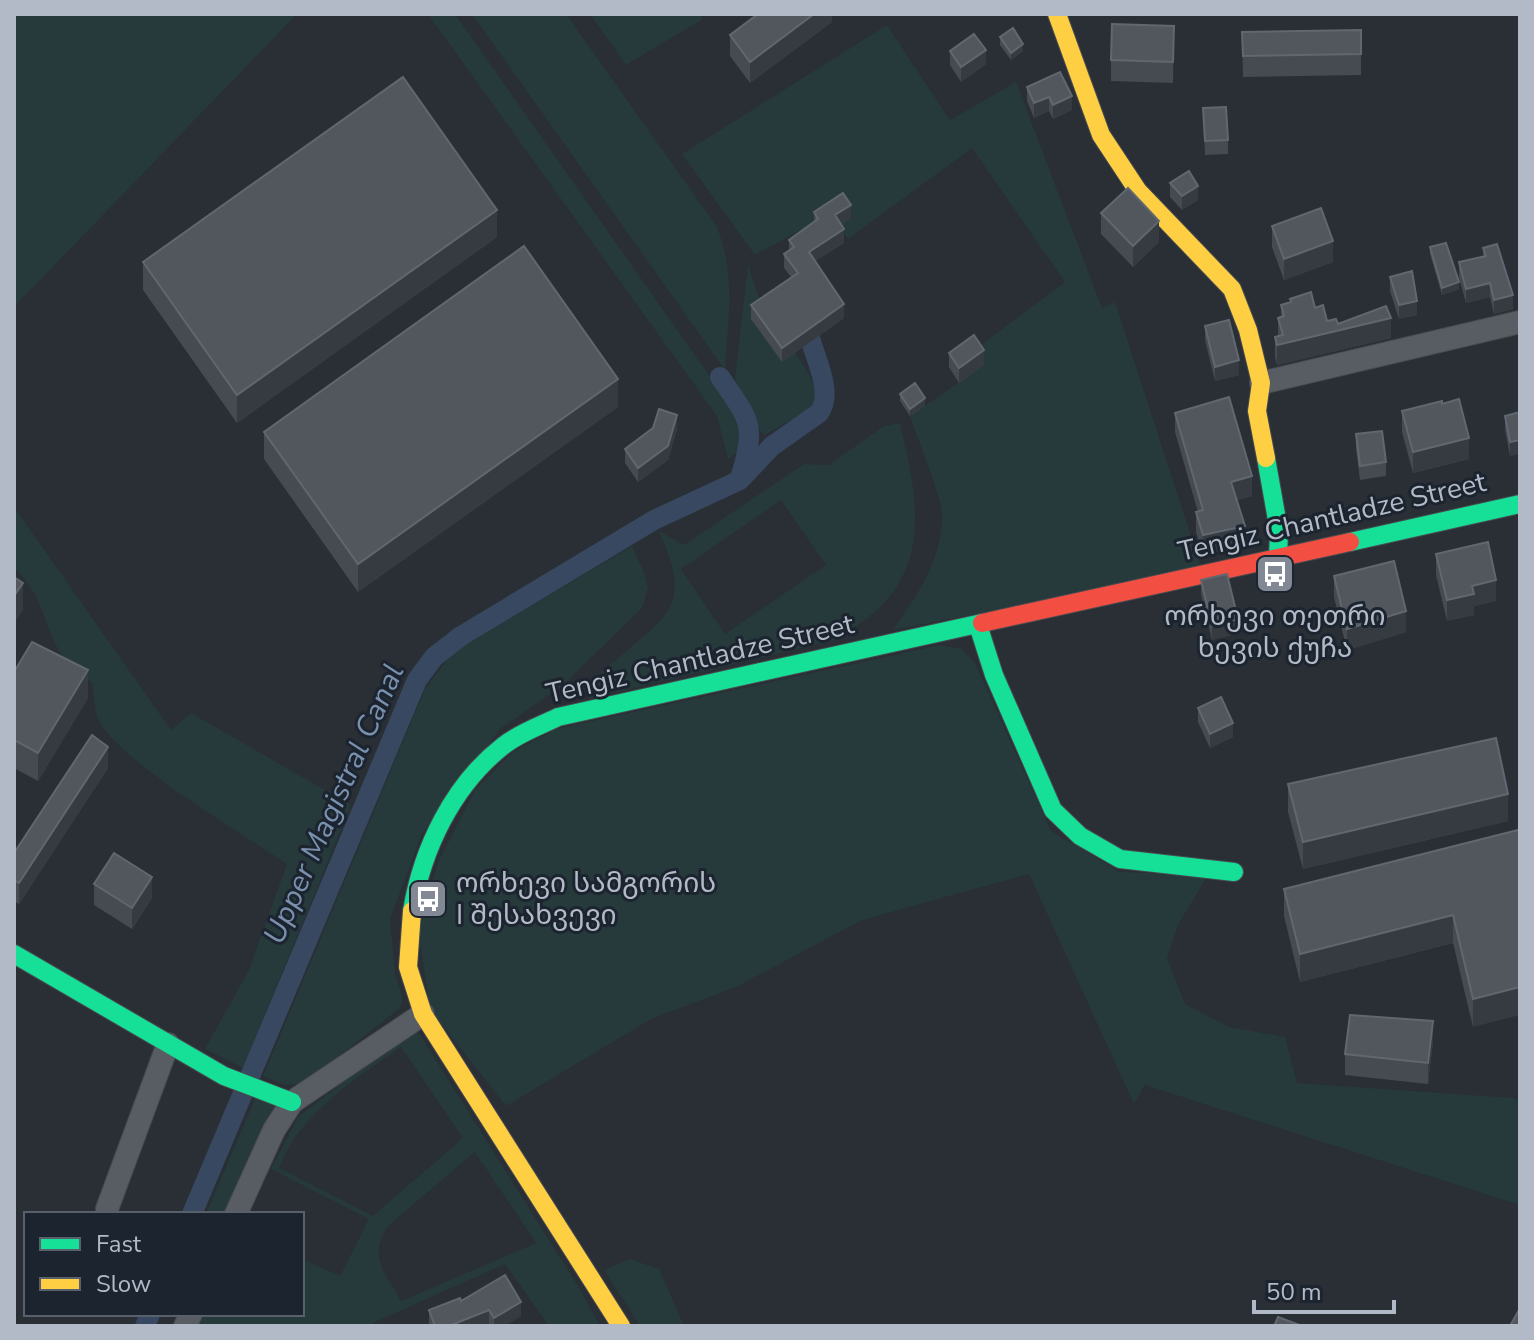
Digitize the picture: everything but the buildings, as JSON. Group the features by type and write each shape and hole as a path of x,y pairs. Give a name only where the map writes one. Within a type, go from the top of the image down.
{"street":[{"path":"1057,14 1101,135 1138,191 1232,289 1248,330 1261,383 1257,411 1279,531 1278,558"},
{"path":"1261,383 1520,322"},
{"name":"Tengiz Chantladze Street","path":"621,1326 423,1014 409,971 408,928 425,855 465,782 504,745 558,717 1520,504"},
{"path":"978,625 994,675 1053,810 1080,836 1120,859 1234,872"},
{"path":"14,954 224,1076 292,1102"},
{"path":"237,1212 274,1130 292,1102 423,1014"},
{"path":"107,1209 168,1044"}],"shaded area":[{"path":"14,14 297,14 14,307"},
{"path":"428,14 455,14 725,398 743,428 741,449 728,459 717,416"},
{"path":"472,14 566,14 717,227 729,280 725,370"},
{"path":"590,14 700,14 703,19 626,65"},
{"path":"887,25 950,120 1016,82 1102,308 1115,302 1202,570 893,630 933,563 941,533 941,508 910,416 984,365 974,350 1065,282 972,148 848,239 839,226 843,207 755,255 682,154"},
{"path":"748,265 764,307 811,379 818,401 811,409 764,435 757,427 754,413 734,386"},
{"path":"900,423 910,466 915,511 911,554 903,575 880,607 839,639 588,699 598,676 651,630 670,606 674,576 659,531 684,545 804,464 829,465 884,426","holes":["781,500 826,565 725,634 681,569"]},
{"path":"14,507 171,730 191,713 351,805 243,1068 205,1049 249,970 287,864 155,776 110,736 98,719 92,683 67,663 53,639 33,591 14,568"},
{"path":"632,546 648,588 642,608 564,684 500,729 422,834 390,919 395,974 403,999 400,1008 303,1084 285,1085 263,1076 425,689 453,652"},
{"path":"940,645 961,649 975,663 1051,831 1120,872 1208,875 1178,925 1167,958 1185,1004 1229,1027 1285,1037 1297,1083 1513,1098 1520,1101 1520,1205 1145,1085 1134,1104 1029,874 862,920 736,987 651,1019 506,1106 430,1010 418,928 439,860 475,790 514,751 556,729"},
{"path":"415,1027 600,1326 549,1326 505,1264 371,1326 195,1326 199,1316 304,1316 304,1260 340,1276 369,1219 271,1169 298,1117","holes":["401,1047 463,1138 373,1216 279,1168 289,1148 315,1114 348,1085","475,1152 536,1243 401,1301 380,1263 379,1254 383,1235 390,1224"]},
{"path":"255,1099 276,1106 229,1212 207,1212"},
{"path":"630,1259 659,1269 684,1326 640,1326 604,1270"}],"waterway":[{"name":"Upper Magistral Canal","path":"193,1212 417,680 434,657 461,636 654,520 740,480 772,446 819,413 823,405 824,387 811,341"},
{"name":"Upper Magistral Canal","path":"720,377 744,413 749,432 741,475"},
{"name":"Upper Magistral Canal","path":"145,1326 149,1316"}],"traffic: fast":[{"path":"1266,458 1279,531 1278,558"},
{"path":"1350,542 1520,504"},
{"path":"412,911 423,865 442,820 455,799 485,762 523,733 558,717 982,623"},
{"path":"978,625 994,675 1053,810 1080,836 1120,859 1234,872"},
{"path":"14,954 224,1076 292,1102"}],"traffic: slow":[{"path":"1057,14 1101,135 1138,191 1232,289 1248,330 1261,383 1257,411 1266,458"},
{"path":"412,911 408,967 423,1014 621,1326"}],"traffic: jam":[{"path":"982,623 1350,542"}],"place":[{"name":"ორხევი თეთრი ხევის ქუჩა","path":"1275,574"},
{"name":"ორხევი სამგორის I შესახვევი","path":"428,899"}]}
